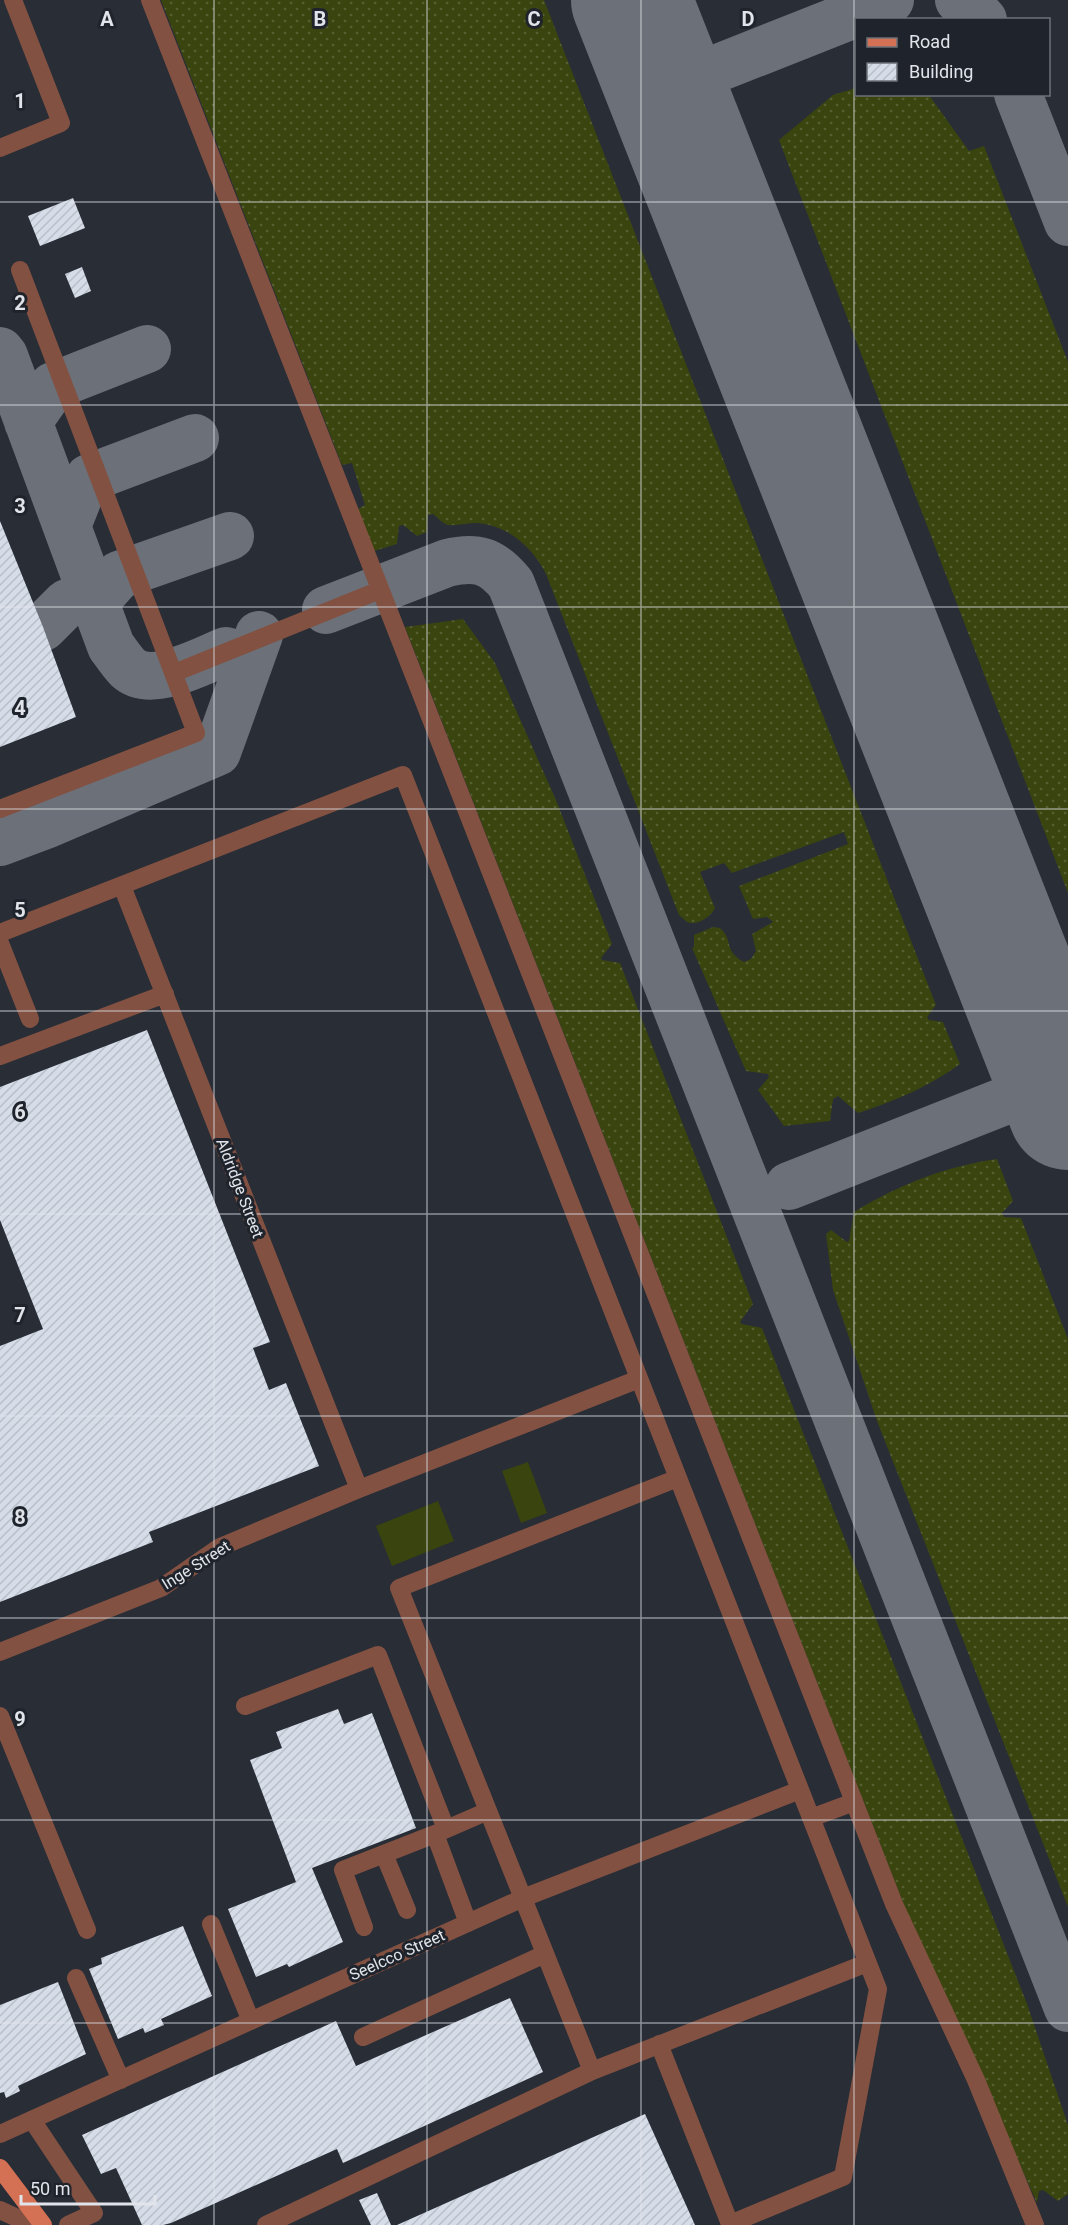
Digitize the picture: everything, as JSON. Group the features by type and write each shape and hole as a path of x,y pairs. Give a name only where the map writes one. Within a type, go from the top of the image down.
{"main road":[{"path":"0,2168 43,2225"}],"street":[{"path":"0,148 61,123 13,0"},
{"path":"150,0 894,1904 976,2080 1035,2225"},
{"path":"0,809 196,733 20,270"},
{"path":"174,673 380,590"},
{"path":"0,933 403,776 878,1989 843,2177 730,2224 659,2044"},
{"name":"Aldridge Street","path":"123,886 358,1489"},
{"path":"0,943 30,1019"},
{"path":"0,1056 165,994"},
{"name":"Inge Street","path":"0,1652 161,1588 220,1547 358,1489 639,1379"},
{"path":"592,2071 399,1588 678,1478"},
{"path":"244,1706 378,1655 440,1831 468,1923"},
{"path":"0,1716 87,1930"},
{"name":"Seelcco Street","path":"0,2134 523,1898 800,1790"},
{"path":"811,1818 854,1802"},
{"path":"364,1927 343,1870 488,1811"},
{"path":"384,1854 406,1910"},
{"path":"211,1924 251,2021"},
{"path":"363,2037 545,1954"},
{"path":"266,2225 592,2071 867,1963"},
{"path":"76,1978 121,2080"},
{"path":"32,2120 94,2213 68,2225"},
{"path":"0,2210 32,2225"}],"green space":[{"path":"161,0 544,0 936,1005 927,1017 929,1020 943,1022 960,1064 923,1086 858,1113 838,1096 833,1099 830,1121 784,1126 758,1090 769,1077 768,1074 746,1071 692,948 694,947 694,935 713,927 720,928 727,937 733,954 744,962 751,959 756,951 752,934 773,922 767,917 753,919 739,886 848,844 844,832 732,873 724,863 700,872 715,908 703,920 695,923 687,922 679,915 546,574 534,555 509,533 499,528 477,523 448,525 433,514 428,515 427,532 417,536 403,525 399,526 397,544 374,551 358,509 365,505 352,463 342,465"},
{"path":"855,88 855,96 930,96 969,151 984,146 1068,362 1068,893 779,140 833,95"},
{"path":"463,619 495,663 556,800 612,944 601,958 620,963 753,1304 740,1322 762,1328 1027,2004 1068,2125 1068,2194 1058,2201 1043,2190 1039,2191 1037,2203 905,1908 405,627"},
{"path":"997,1159 1013,1201 1002,1213 1004,1217 1021,1218 1068,1339 1068,1907 877,1421 833,1290 826,1234 831,1230 847,1242 854,1212 871,1202 923,1178 959,1166"},
{"path":"528,1462 547,1513 521,1523 502,1471"},
{"path":"438,1501 454,1541 392,1566 376,1526"}],"building":[{"path":"73,198 85,228 40,246 28,216"},
{"path":"82,267 91,291 75,298 65,274"},
{"path":"0,521 76,717 0,747"},
{"path":"147,1030 270,1342 253,1348 269,1390 286,1383 319,1466 149,1532 153,1542 0,1602 0,1346 43,1329 0,1220 0,1087"},
{"path":"338,1709 344,1724 372,1713 416,1828 312,1868 343,1942 289,1967 287,1964 256,1977 228,1909 296,1882 250,1760 282,1748 276,1732"},
{"path":"183,1926 212,1996 161,2019 164,2025 145,2033 143,2028 118,2039 89,1969 102,1964 101,1958"},
{"path":"58,1982 86,2054 18,2086 20,2091 6,2098 4,2092 0,2093 0,2005"},
{"path":"510,1998 543,2072 343,2163 337,2149 171,2223 142,2225 116,2168 101,2174 82,2135 336,2021 356,2066"},
{"path":"645,2114 695,2225 397,2225"},
{"path":"377,2193 391,2225 371,2225 359,2200"}],"taxiway":[{"path":"631,0 644,34"},
{"path":"723,66 890,0"},
{"path":"959,0 972,8 981,18"},
{"path":"1019,96 1068,222"},
{"path":"28,422 53,386 147,349"},
{"path":"0,351 4,356 111,646 119,657 128,668 138,674 150,676 177,671 226,651"},
{"path":"67,526 80,493 89,478 195,438"},
{"path":"43,627 67,603 87,597 95,602 119,575 230,536"},
{"path":"326,610 457,561 483,562 497,570 511,584 1068,2008"},
{"path":"0,842 217,752 259,635"},
{"path":"1008,1099 1023,1088 1034,1072 1040,1054 1039,1036"},
{"path":"789,1186 1068,1076"}],"runway":[{"path":"631,0 1068,1110"}]}
